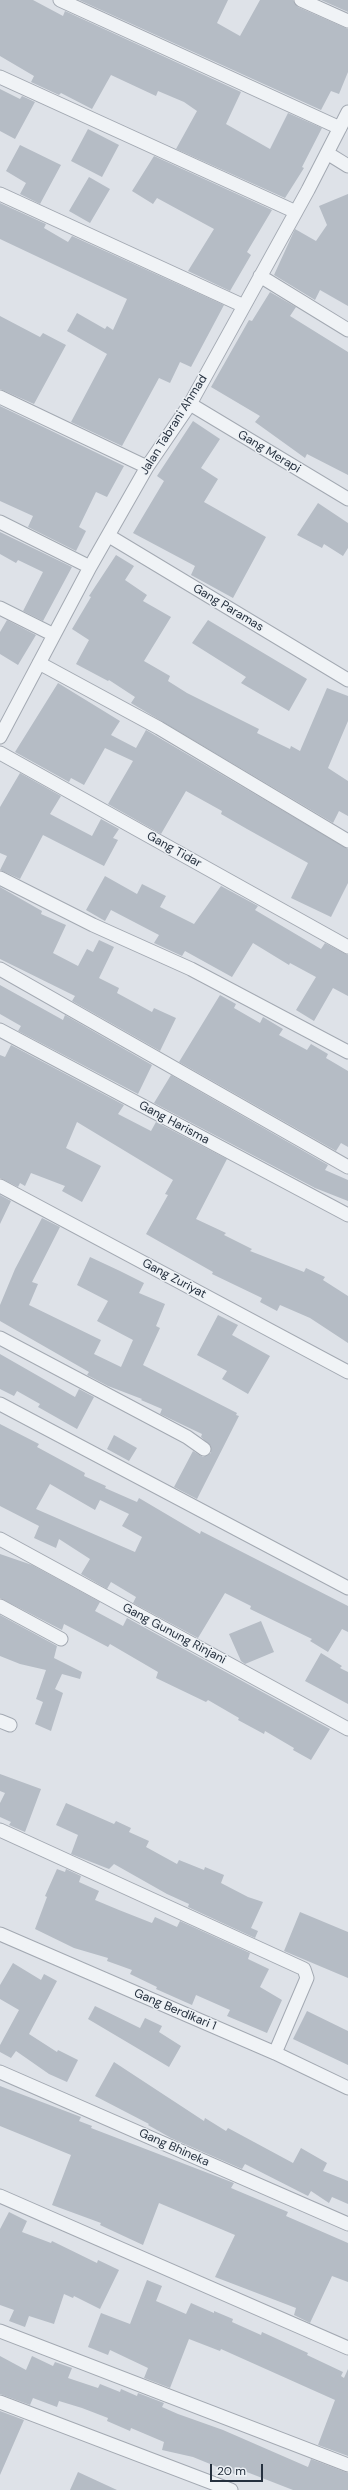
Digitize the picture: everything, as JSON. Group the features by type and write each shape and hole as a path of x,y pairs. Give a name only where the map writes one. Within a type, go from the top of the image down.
{"street":[{"path":"60,0 340,128"},
{"path":"301,0 348,21"},
{"path":"0,77 296,212"},
{"name":"Jalan Tabrani Ahmad","path":"0,737 6,714 39,663 90,567 147,467 190,404 296,212 348,112"},
{"path":"327,153 348,166"},
{"path":"0,194 244,306"},
{"path":"260,276 348,330"},
{"path":"0,397 147,467"},
{"name":"Gang Merapi","path":"190,404 348,499"},
{"path":"0,522 90,567"},
{"name":"Gang Paramas","path":"109,536 348,680"},
{"path":"0,608 54,635"},
{"path":"39,663 159,728 348,841"},
{"name":"Gang Tidar","path":"0,753 348,947"},
{"path":"0,878 92,926 191,969 348,1052"},
{"path":"0,969 348,1167"},
{"name":"Gang Harisma","path":"0,1030 348,1215"},
{"name":"Gang Zuriyat","path":"0,1186 348,1372"},
{"path":"0,1338 187,1437 204,1449"},
{"path":"0,1404 348,1588"},
{"name":"Gang Gunung Rinjani","path":"0,1539 348,1729"},
{"path":"0,1606 61,1640"},
{"path":"0,1830 304,1969 307,1978 275,2053"},
{"name":"Gang Berdikari 1","path":"0,1934 275,2053 348,2088"},
{"name":"Gang Bhineka","path":"0,2072 348,2224"},
{"path":"0,2196 348,2348"},
{"path":"0,2331 348,2465"},
{"path":"0,2402 231,2490"}],"building":[{"path":"0,0 33,0 63,16 65,11 241,92 226,124 270,149 288,113 322,128 302,167 304,168 285,198 176,149 197,111 184,102 158,91 156,96 111,75 92,109 61,93 59,95 31,82 34,76 0,56"},
{"path":"79,0 228,0 217,23 240,36 260,0 293,0 298,7 348,29 348,72 339,94 331,91 321,110"},
{"path":"321,0 348,0 348,12"},
{"path":"0,89 20,99 22,96 35,102 15,139 0,131"},
{"path":"88,129 119,145 102,177 71,161"},
{"path":"20,145 61,165 40,204 20,194 26,183 6,171"},
{"path":"154,156 272,210 247,252 251,255 230,291 188,271 214,229 157,198 153,204 132,191"},
{"path":"89,177 110,189 90,223 69,211"},
{"path":"348,194 348,306 320,290 315,300 274,275 295,229 316,241 327,225 319,206"},
{"path":"0,203 46,224 44,228 68,242 72,236 224,305 191,367 180,362 170,383 159,378 122,446 71,422 107,354 67,331 77,313 105,329 107,326 113,330 127,299 0,239"},
{"path":"270,292 296,307 290,316 348,352 348,475 307,454 305,458 255,422 260,416 211,387 249,320 252,321"},
{"path":"0,316 40,337 43,333 66,345 34,404 0,389"},
{"path":"0,406 124,466 107,497 96,492 79,527 86,531 76,551 28,527 33,516 0,501"},
{"path":"193,421 220,439 201,468 218,479 204,502 266,537 233,598 191,575 195,566 133,533 164,481 157,476"},
{"path":"318,503 348,523 348,548 343,556 324,544 322,548 297,535"},
{"path":"0,532 72,567 43,621 23,611 43,572 18,560 16,563 0,554"},
{"path":"116,555 134,566 125,580 147,595 143,601 171,617 144,661 170,676 168,681 187,693 259,729 257,733 290,749 291,746 300,751 327,688 348,696 348,721 328,768 348,781 348,816 339,811 333,823 131,703 135,697 109,680 108,681 76,664 89,640 72,629 91,597 89,596"},
{"path":"7,620 36,635 18,665 0,654 0,632"},
{"path":"208,620 307,679 289,711 241,683 246,677 192,643"},
{"path":"58,683 120,721 111,735 136,748 146,730 348,849 348,883 331,917 291,898 308,863 221,814 222,811 186,791 161,834 108,804 133,761 105,748 84,785 71,778 69,782 15,752"},
{"path":"20,773 61,796 50,814 92,836 101,819 119,829 113,838 118,840 104,866 43,835 20,879 0,870 7,856 0,853 0,807"},
{"path":"105,876 137,894 142,884 166,896 160,907 194,924 221,886 258,906 255,910 321,949 325,943 348,955 348,996 333,988 314,1021 296,1010 316,977 290,963 289,965 253,943 232,977 185,951 182,956 154,943 159,935 111,910 105,921 86,910"},
{"path":"0,887 42,911 41,914 66,925 53,953 78,966 87,949 93,952 99,940 114,947 99,978 119,988 117,993 152,1012 154,1008 176,1018 160,1051 72,1001 75,996 0,959"},
{"path":"0,985 63,1020 65,1015 152,1065 138,1094 18,1031 21,1026 0,1014"},
{"path":"220,995 236,1004 234,1008 260,1023 263,1017 283,1029 279,1035 307,1050 311,1044 328,1054 326,1058 348,1071 348,1147 341,1143 336,1151 179,1062"},
{"path":"11,1045 124,1105 118,1114 151,1131 156,1122 227,1159 196,1219 226,1233 224,1235 252,1249 250,1251 304,1272 306,1268 325,1277 323,1280 348,1296 348,1343 310,1318 280,1305 277,1311 260,1302 262,1298 212,1274 213,1272 146,1234 168,1195 165,1194 173,1180 77,1122 66,1148 101,1166 82,1202 62,1191 65,1186 31,1173 25,1186 20,1183 18,1187 0,1178 0,1055 5,1057"},
{"path":"171,1075 328,1165 325,1170 348,1180 348,1201 315,1188 154,1103"},
{"path":"0,1195 11,1201 0,1224"},
{"path":"42,1218 60,1227 32,1282 38,1284 29,1305 101,1340 94,1354 121,1367 133,1340 97,1321 108,1301 77,1285 90,1257 144,1283 139,1293 165,1304 156,1326 160,1328 143,1365 237,1413 236,1415 239,1416 197,1499 174,1487 193,1451 203,1457 211,1453 211,1446 201,1437 202,1434 160,1414 162,1409 141,1400 142,1399 108,1386 87,1375 89,1372 0,1321 0,1305 15,1269"},
{"path":"218,1315 238,1325 232,1335 270,1356 248,1394 222,1379 227,1371 197,1355"},
{"path":"0,1354 75,1397 79,1389 94,1397 77,1429 38,1407 40,1404 17,1391 14,1396 0,1389"},
{"path":"0,1424 39,1444 37,1447 85,1473 84,1476 106,1486 105,1488 137,1502 139,1498 200,1534 201,1531 348,1606 348,1632 342,1629 328,1652 310,1641 312,1639 250,1609 251,1606 225,1593 198,1638 133,1603 136,1597 111,1582 107,1589 81,1574 90,1559 59,1539 56,1548 34,1538 39,1526 0,1506","holes":["50,1484 95,1510 100,1500 129,1514 122,1526 142,1537 135,1552 36,1509"]},
{"path":"114,1435 137,1448 129,1461 107,1449"},
{"path":"0,1554 32,1565 100,1602 95,1611 123,1626 127,1618 330,1729 311,1760 265,1731 264,1734 238,1720 239,1718 208,1700 206,1702 156,1678 158,1672 110,1644 108,1647 64,1624 62,1630 0,1598"},
{"path":"0,1615 57,1646 54,1658 82,1672 80,1679 62,1674 55,1689 63,1693 51,1731 35,1724 43,1702 36,1699 46,1670 20,1664 0,1656"},
{"path":"261,1621 274,1652 245,1664 241,1661 229,1634"},
{"path":"321,1653 342,1666 340,1668 348,1672 348,1704 305,1681"},
{"path":"0,1774 41,1789 25,1832 9,1825 11,1822 0,1817 0,1803 5,1793 0,1791"},
{"path":"66,1803 114,1824 116,1821 131,1828 129,1832 149,1841 146,1847 177,1864 179,1860 204,1870 205,1867 224,1875 221,1883 248,1897 263,1902 251,1928 258,1931 255,1938 188,1907 189,1904 167,1894 114,1864 109,1869 71,1854 78,1835 56,1825"},
{"path":"57,1869 65,1872 66,1869 81,1876 79,1882 99,1891 95,1900 152,1923 155,1917 177,1927 180,1921 250,1953 248,1959 269,1969 260,1987 282,2000 267,2033 227,2016 230,2010 196,1995 192,2005 156,1989 157,1987 130,1974 132,1970 107,1961 108,1958 74,1948 35,1929 47,1897 45,1896"},
{"path":"300,1912 348,1932 348,1978 284,1951"},
{"path":"13,1963 41,1980 44,1974 57,1981 29,2034 57,2052 58,2050 78,2060 67,2082 49,2074 16,2051 11,2058 0,2052 0,2045 19,2010 0,1999 0,1985"},
{"path":"95,2006 140,2028 145,2018 162,2026 159,2032 181,2046 169,2067 88,2019"},
{"path":"307,2011 348,2031 348,2065 293,2039"},
{"path":"114,2062 204,2121 205,2118 226,2131 228,2128 293,2163 301,2148 327,2163 323,2171 348,2181 348,2204 332,2197 329,2203 311,2191 308,2196 245,2164 242,2169 171,2138 148,2125 149,2124 95,2096"},
{"path":"0,2086 81,2117 79,2121 92,2126 91,2128 234,2183 231,2188 288,2212 286,2216 348,2243 348,2282 332,2276 310,2323 294,2315 296,2308 215,2277 235,2235 159,2203 143,2245 100,2225 101,2223 52,2205 71,2155 0,2126"},
{"path":"9,2212 27,2221 22,2232 51,2243 52,2241 97,2263 98,2260 119,2270 100,2309 74,2296 73,2298 64,2294 54,2324 29,2316 25,2327 9,2321 14,2310 0,2305 0,2229"},
{"path":"147,2280 162,2286 156,2301 186,2314 191,2303 214,2313 214,2311 233,2319 232,2322 261,2335 262,2332 308,2353 307,2355 343,2372 341,2376 344,2378 348,2369 348,2456 318,2445 335,2400 221,2349 220,2351 189,2339 170,2388 144,2378 148,2368 110,2350 108,2355 88,2347 101,2313 130,2324"},
{"path":"0,2356 26,2370 32,2356 53,2366 55,2362 72,2368 68,2378 98,2388 100,2384 120,2392 121,2389 137,2396 138,2393 164,2403 162,2407 178,2414 223,2430 308,2467 311,2459 348,2473 348,2490 293,2490 239,2469 237,2475 193,2457 162,2450 164,2442 131,2428 130,2431 107,2421 108,2418 82,2408 59,2401 57,2407 33,2398 30,2405 0,2394"},
{"path":"0,2411 24,2420 0,2475"},
{"path":"78,2472 117,2490 70,2490"}]}
